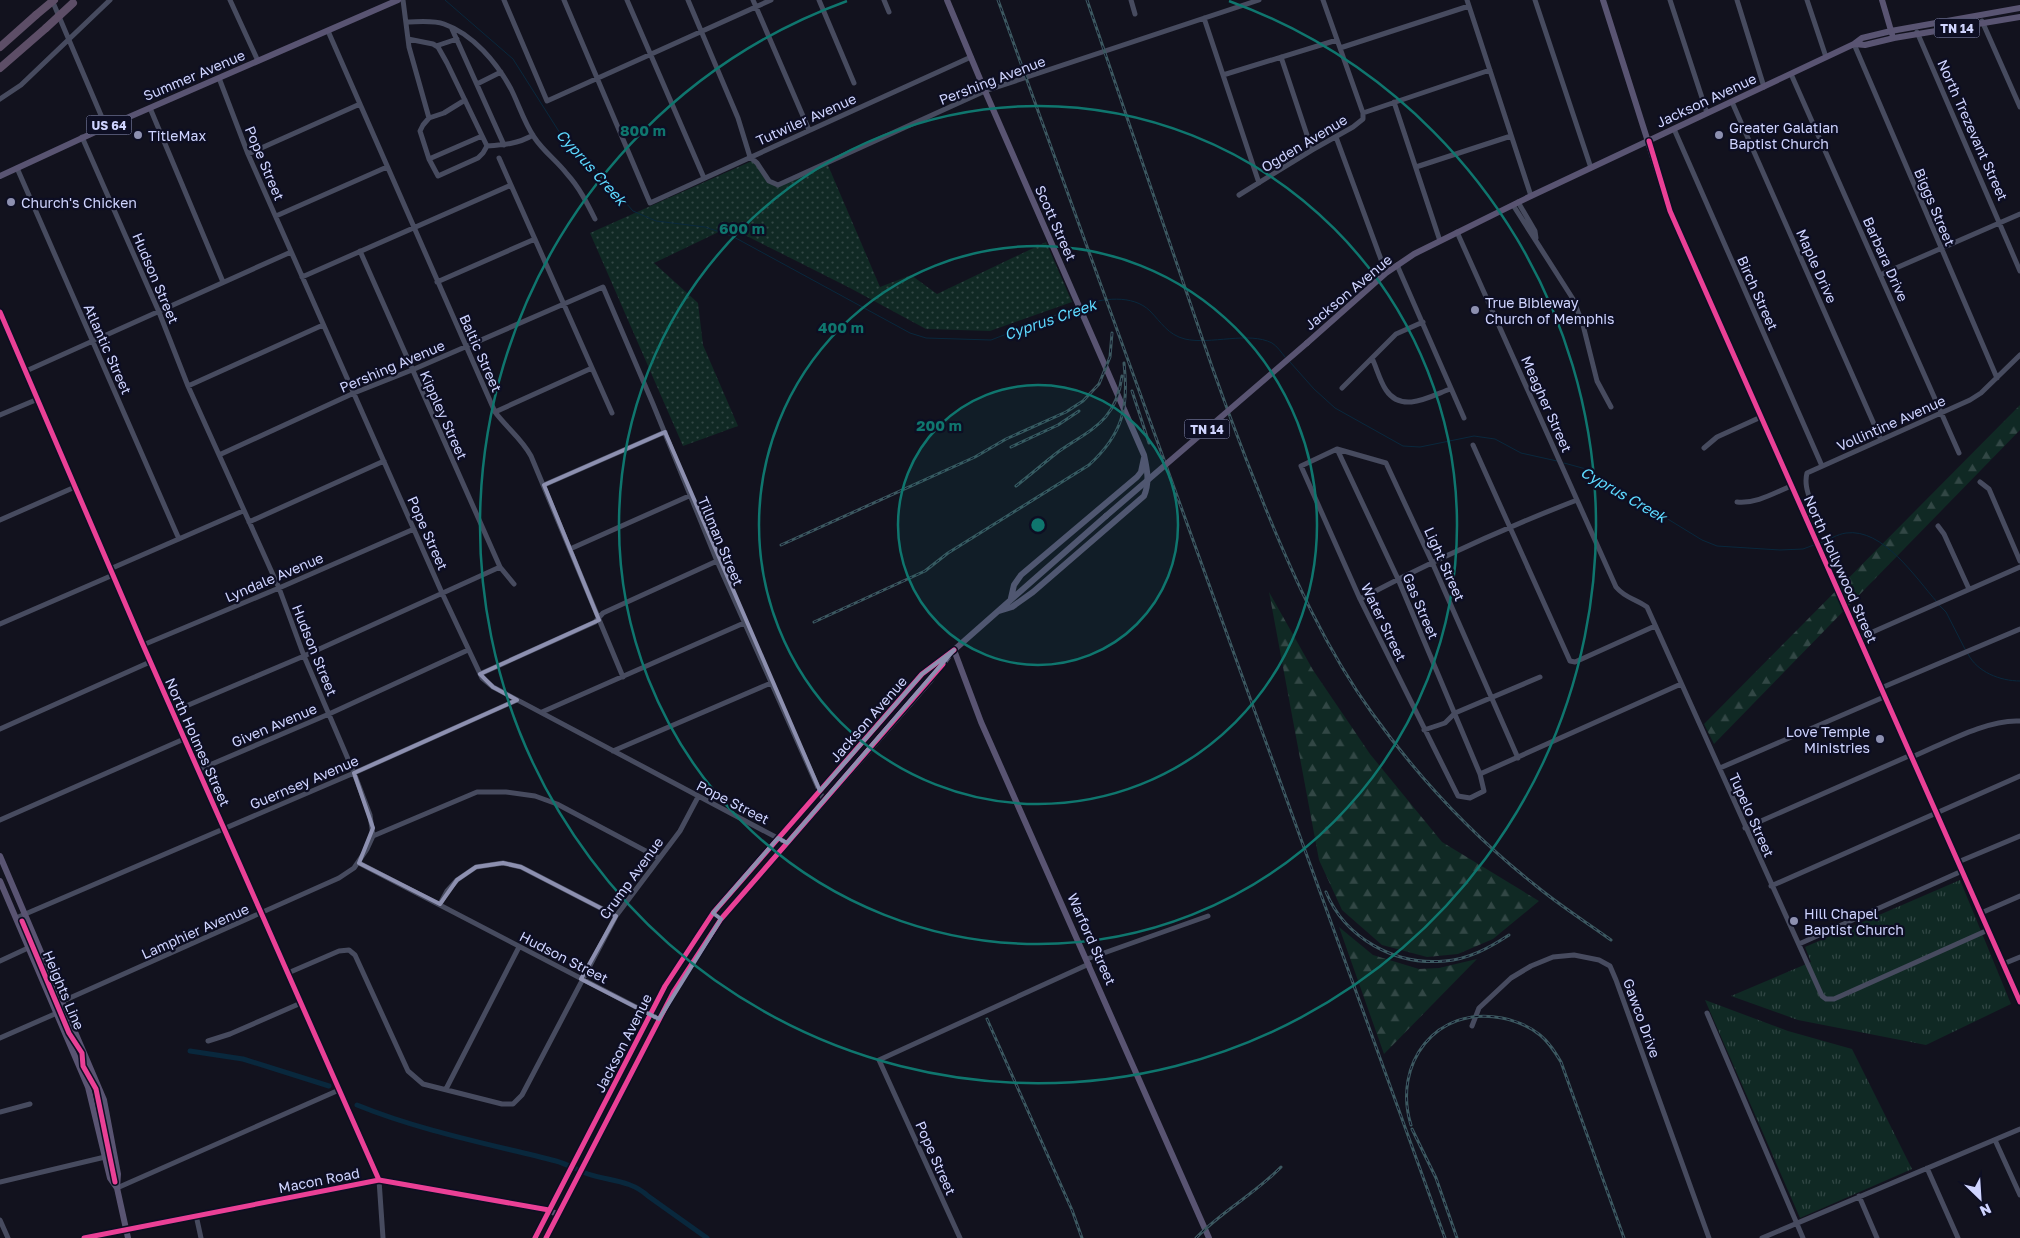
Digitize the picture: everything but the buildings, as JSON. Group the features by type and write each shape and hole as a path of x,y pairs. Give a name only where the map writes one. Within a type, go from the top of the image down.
{"highway":[{"path":"0,47 53,0"},
{"path":"0,68 75,2"}],"main road":[{"name":"Summer Avenue","path":"0,176 82,137 398,0"},
{"name":"Scott Street","path":"947,0 1144,454 1148,486 1144,496 1033,592 1012,607 996,612"},
{"name":"North Hollywood Street","path":"1603,0 1670,211 2020,1002"},
{"path":"1882,0 1893,34"},
{"name":"Jackson Avenue","path":"1916,31 1980,14 2020,8"},
{"path":"1878,34 1884,26 1886,15"},
{"name":"Jackson Avenue","path":"535,1238 665,986 713,913 922,674 954,650 1011,598 1386,273 1414,254 1457,232 1826,58 1862,38 1878,34 1983,24 2020,17"},
{"name":"Jackson Avenue","path":"1854,44 1865,45 1893,34"},
{"path":"1011,598 1014,585 1021,575 1137,477 1141,472 1144,454"},
{"name":"Jackson Avenue","path":"546,1238 674,991 721,920 898,718 954,650"},
{"name":"Warford Street","path":"954,650 981,722 1209,1238"},
{"path":"0,856 104,1100 118,1174 116,1188"},
{"path":"0,881 88,1087 110,1178 116,1188 128,1238"},
{"name":"Macon Road","path":"84,1238 379,1180 549,1210 558,1214"}],"street":[{"path":"53,0 106,127"},
{"path":"0,99 21,85 110,0"},
{"path":"230,0 258,61"},
{"path":"403,0 408,39 429,118"},
{"path":"504,0 547,101 771,0"},
{"path":"564,0 597,78"},
{"path":"627,0 704,178"},
{"path":"688,0 738,118 750,157"},
{"path":"753,0 809,130"},
{"path":"819,0 854,83"},
{"path":"884,0 889,12"},
{"path":"1131,0 1135,14"},
{"name":"Pershing Avenue","path":"750,157 769,181 778,185 985,91 1259,0"},
{"path":"1323,0 1363,113"},
{"path":"1467,0 1531,196"},
{"path":"1535,0 1591,168"},
{"path":"1670,0 1708,113"},
{"path":"1737,0 1764,87"},
{"path":"1807,0 1826,58"},
{"path":"1340,48 1469,6"},
{"path":"1980,14 2020,107"},
{"path":"1204,18 1259,183"},
{"path":"406,22 435,22 452,28 487,54 501,72 533,135 569,175 583,195 595,219"},
{"path":"452,28 504,145"},
{"name":"Baltic Street","path":"328,31 495,412 506,426 525,443 622,677"},
{"name":"North Trezevant Street","path":"1916,31 2020,271"},
{"path":"408,39 436,46 457,39"},
{"path":"1222,75 1337,40"},
{"name":"Biggs Street","path":"1854,44 1997,378"},
{"path":"436,46 448,63 487,146"},
{"name":"Tutwiler Avenue","path":"597,78 650,202 971,57"},
{"path":"1281,57 1312,150"},
{"name":"Ogden Avenue","path":"1239,195 1312,150 1336,138 1363,119 1363,113 1490,70"},
{"path":"477,84 501,72"},
{"name":"Barbara Drive","path":"1792,74 1959,453"},
{"name":"Pope Street","path":"219,78 248,154 442,593 480,674 493,687 787,843"},
{"path":"465,100 444,113 429,118 420,131 437,176 478,158 483,154 487,146"},
{"path":"1394,102 1440,241"},
{"name":"Maple Drive","path":"1732,102 1881,440"},
{"path":"248,154 360,104"},
{"path":"150,108 224,282"},
{"name":"Birch Street","path":"1674,129 1822,466"},
{"path":"487,146 504,145 524,140 533,135"},
{"path":"429,159 482,136"},
{"path":"1416,167 1511,136"},
{"name":"Hudson Street","path":"82,137 159,312 188,386 279,588 304,656 370,815 373,836"},
{"path":"1336,138 1386,273"},
{"path":"499,158 612,413"},
{"path":"276,216 387,167"},
{"name":"Atlantic Street","path":"17,168 178,539"},
{"path":"302,277 511,185"},
{"path":"1515,204 1573,299 1583,325 1597,381 1611,407"},
{"path":"1880,275 2020,214"},
{"name":"Meagher Street","path":"1457,232 1616,587 1624,596 1647,607 1655,626"},
{"path":"437,282 535,239"},
{"name":"Kippley Street","path":"360,251 500,567 514,584"},
{"path":"26,371 291,252"},
{"path":"1397,265 1464,418"},
{"name":"Pershing Avenue","path":"219,455 354,393 412,370 603,287"},
{"name":"Tillman Street","path":"603,287 717,561 824,801"},
{"name":"North Holmes Street","path":"0,312 150,662 379,1180 383,1238"},
{"path":"1342,388 1396,334 1423,322"},
{"path":"188,386 323,325"},
{"name":"Vollintine Avenue","path":"1806,519 1814,515 1804,484 1807,473 1943,414 1970,400 1997,378 2020,355"},
{"path":"1372,358 1386,390 1394,399 1416,402 1450,389"},
{"path":"495,412 592,368"},
{"path":"0,415 38,399"},
{"path":"1704,448 1717,437 1761,417"},
{"path":"544,485 664,432"},
{"path":"1473,445 1567,658 1571,662 1655,626"},
{"name":"Water Street","path":"1337,449 1300,466 1360,599 1458,796 1470,798 1484,791 1480,774"},
{"name":"Light Street","path":"1337,449 1386,463 1432,562 1518,758"},
{"name":"Gas Street","path":"1337,449 1398,579 1480,774"},
{"path":"248,522 384,461"},
{"path":"1980,482 1989,489 2020,560"},
{"path":"1738,502 1759,500 1791,486"},
{"path":"0,520 75,487"},
{"path":"570,549 690,496"},
{"path":"1360,599 1432,562 1510,526 1576,500"},
{"path":"110,569 243,510"},
{"path":"1938,526 1944,534 1969,589"},
{"name":"Lyndale Avenue","path":"143,645 414,529"},
{"path":"480,674 595,622 598,617 717,561"},
{"path":"172,712 304,656 500,567"},
{"path":"1859,638 2020,567"},
{"path":"0,624 113,575"},
{"path":"542,712 744,623"},
{"name":"Tupelo Street","path":"1655,626 1822,996 1828,1000 1838,997 1988,930"},
{"path":"1881,688 2020,628"},
{"name":"Given Avenue","path":"198,770 329,714 468,650"},
{"path":"0,729 150,662"},
{"path":"1424,730 1445,723 1455,714 1540,678"},
{"path":"613,751 770,683"},
{"path":"1480,774 1681,684"},
{"path":"1720,768 1884,696"},
{"name":"Guernsey Avenue","path":"16,918 354,773 518,700"},
{"path":"890,711 898,718"},
{"path":"1745,828 1989,724 2009,720 2020,721"},
{"path":"0,820 184,739"},
{"path":"1771,886 2020,776"},
{"path":"359,863 373,836 477,792 506,792 535,796 557,804 659,858"},
{"name":"Crump Avenue","path":"446,1089 502,1104 513,1104 522,1095 581,979 616,916 680,831 698,797"},
{"path":"1958,862 2020,836"},
{"name":"Hudson Street","path":"359,863 659,1019"},
{"name":"Lamphier Avenue","path":"63,1001 339,878 359,863"},
{"path":"440,904 446,891 457,880 476,867 503,863 521,867 616,916"},
{"path":"1799,944 1962,871"},
{"path":"1980,913 2020,896"},
{"path":"713,913 721,920"},
{"path":"1088,961 1208,916"},
{"path":"288,973 339,951 349,950 354,955 408,1071 423,1084 446,1089 519,947"},
{"path":"0,961 28,948"},
{"name":"Gawco Drive","path":"1472,1026 1479,1008 1510,978 1531,966 1553,957 1574,955 1599,960 1610,966 1709,1238"},
{"path":"2003,964 2020,957"},
{"name":"Pope Street","path":"960,1238 879,1060 1088,961"},
{"path":"208,1041 238,1031 301,1003"},
{"path":"0,1038 57,1013"},
{"path":"1707,1013 1803,1238"},
{"path":"116,1188 339,1090"},
{"path":"0,1112 30,1104"},
{"path":"1762,1238 2020,1129"},
{"path":"1995,1140 2020,1195"},
{"path":"0,1182 105,1157"},
{"path":"1927,1168 1958,1238"},
{"path":"1859,1196 1877,1238"},
{"path":"196,1215 201,1238"},
{"path":"0,1220 8,1238"}],"highlighted area":[{"path":"665,432 820,791 922,674 954,650 787,843 778,838 713,913 721,919 659,1019 581,979 616,916 521,867 503,863 476,867 457,880 440,904 359,863 373,828 354,773 517,700 493,687 480,674 599,620 544,485"}],"green space":[{"path":"754,160 769,181 778,185 827,163 880,287 911,275 937,294 1046,242 1072,302 990,331 926,329 729,227 654,263 698,303 703,345 738,426 683,446 590,233"},
{"path":"2020,405 2020,430 1714,744 1704,724"},
{"path":"1269,592 1313,670 1370,754 1442,842 1539,901 1493,939 1458,954 1427,957 1382,945 1342,910 1319,860"},
{"path":"1960,880 2011,1004 1926,1045 1798,1020 1731,996 1811,962 1805,947"},
{"path":"1339,927 1373,955 1419,969 1439,968 1477,959 1384,1054"},
{"path":"1705,1000 1788,1031 1852,1049 1912,1169 1800,1218"}],"waterway":[{"name":"Cyprus Creek","path":"445,0 513,59 565,141 590,162 633,211 656,221 705,227 732,236 910,333 926,338 991,340 1077,307"},
{"name":"Cyprus Creek","path":"1081,306 1098,301 1117,299 1135,302 1150,311 1165,328 1179,337 1195,340 1241,338 1263,340 1274,344 1285,357"},
{"name":"Cyprus Creek","path":"1290,362 1314,389 1335,408 1403,446 1420,447 1474,436 1495,439 1521,453 1557,461"},
{"name":"Cyprus Creek","path":"1564,463 1586,469 1702,540 1717,546 1780,550 1803,549 1814,545"},
{"name":"Cyprus Creek","path":"1820,543 1846,533 1860,534 1873,538 1897,556 1937,602"},
{"name":"Cyprus Creek","path":"1939,605 1946,612 1966,651"},
{"name":"Cyprus Creek","path":"1968,654 1977,666 1990,674 2012,681 2020,681"},
{"path":"190,1051 243,1059 329,1086"},
{"path":"357,1105 430,1130 556,1161 588,1174 627,1184 641,1191 707,1238"}],"railway":[{"path":"998,0 1445,1238"},
{"path":"1087,0 1229,414 1299,587 1340,664 1355,689 1408,760 1468,826 1553,900 1611,940"},
{"path":"781,545 975,457 1006,439 1066,412 1083,401 1099,384 1110,357 1112,333"},
{"path":"814,622 925,571 948,553 1089,465 1110,442 1121,419 1125,393 1124,363"},
{"path":"1016,486 1058,452 1100,423 1114,404 1119,392 1122,376"},
{"path":"1132,391 1149,443"},
{"path":"1011,447 1058,425 1079,411"},
{"path":"1326,892 1346,923 1359,935 1374,946 1408,959 1426,961 1454,960 1471,955 1509,935"},
{"path":"1411,1125 1407,1102 1408,1081 1414,1061 1425,1044 1439,1030 1457,1021 1478,1016 1502,1018 1526,1026 1546,1041 1561,1062 1624,1238"},
{"path":"987,1019 1072,1210 1082,1238"},
{"path":"1412,1129 1436,1178 1457,1238"},
{"path":"1196,1238 1281,1167"}],"cycle path":[{"path":"1649,141 1670,211 2020,1002"},
{"path":"0,312 143,645 379,1180"},
{"path":"535,1238 665,986 713,913 922,674 954,650"},
{"path":"546,1238 674,991 721,919 943,664"},
{"name":"Heights Line","path":"22,921 69,1033 82,1053 83,1066 96,1089 115,1182"},
{"path":"84,1238 379,1180 549,1210"}],"place":[{"name":"TitleMax","path":"138,135"},
{"name":"Greater Galatian Baptist Church","path":"1719,135"},
{"name":"Church's Chicken","path":"11,202"},
{"name":"True Bibleway Church of Memphis","path":"1475,310"},
{"name":"Love Temple Ministries","path":"1880,739"},
{"name":"Hill Chapel Baptist Church","path":"1794,921"}]}
